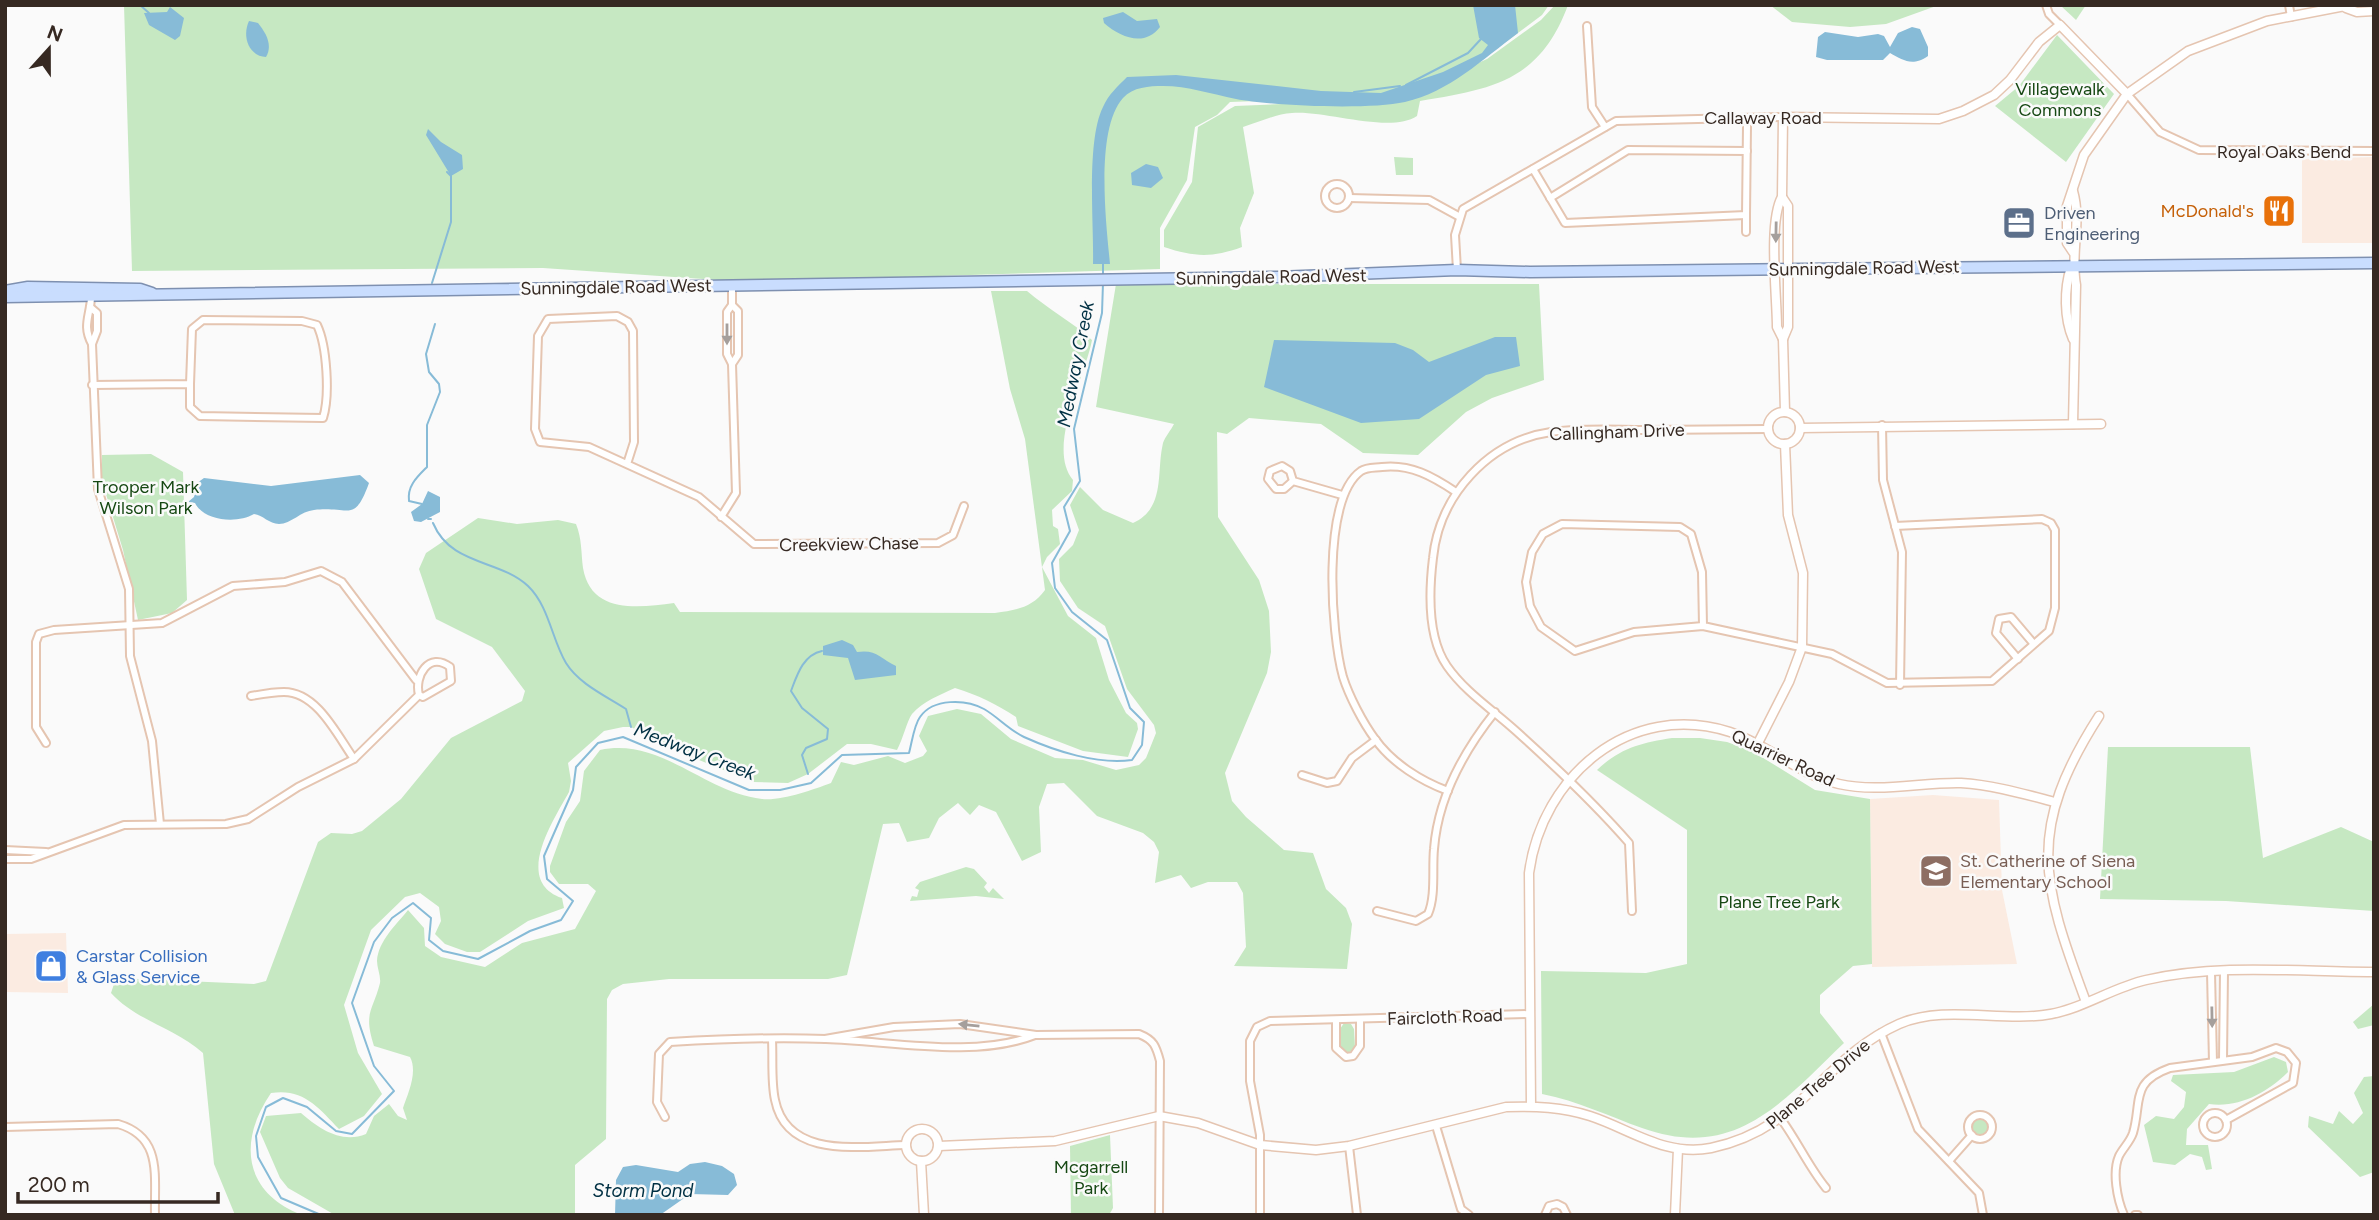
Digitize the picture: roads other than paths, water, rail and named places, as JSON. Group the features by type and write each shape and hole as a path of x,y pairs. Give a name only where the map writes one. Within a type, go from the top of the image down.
{"main road":[{"name":"Sunningdale Road West","path":"5,298 90,303 153,293 1079,280 1410,274 1457,270 1513,272 2374,261"},
{"name":"Sunningdale Road West","path":"1410,274 1502,275 1513,272"},
{"name":"Sunningdale Road West","path":"5,291 29,287 140,289 153,293"}],"street":[{"name":"Royal Oaks Bend","path":"2046,5 2060,25 2160,132 2199,150 2374,152"},
{"path":"2289,5 2291,17"},
{"path":"2073,424 2073,339 2069,330 2066,284 2076,243 2077,204 2073,191 2084,155 2127,94 2188,51 2267,21 2348,7 2357,12 2374,11"},
{"name":"Callaway Road","path":"1460,217 1463,209 1616,121 1783,117 1939,119 1963,111 1994,95 2010,80 2039,41 2060,25"},
{"path":"1587,26 1590,97 1592,107 1605,127"},
{"path":"1783,117 1782,197 1776,206 1777,327 1783,339"},
{"path":"1746,232 1747,126"},
{"path":"1550,198 1628,150 1747,151"},
{"path":"1533,169 1565,223 1746,215"},
{"path":"1782,197 1788,206 1788,327 1783,339 1784,412"},
{"path":"1349,198 1429,200 1460,217 1455,235 1457,270"},
{"path":"722,517 736,493 733,363 727,354 727,312 732,306 732,285"},
{"path":"90,303 86,313 86,333 92,344"},
{"path":"90,303 97,313 97,331 92,344 92,384 98,489 129,589 130,656 144,703 155,759 160,824"},
{"name":"Creekview Chase","path":"626,464 634,442 634,331 617,316 548,319 538,336 535,429 540,442 589,447 626,464 699,497 746,540 763,546 938,543 953,535 964,506"},
{"path":"203,320 302,321 317,325 321,334 325,351 323,418 200,416 190,407 190,384 192,329 203,320"},
{"path":"92,384 190,384"},
{"path":"1784,412 1795,417 1800,428 1796,439 1785,444 1773,440 1768,429 1774,415 1784,412"},
{"path":"1800,428 2101,424"},
{"path":"1882,425 1882,480 1902,552 1900,685"},
{"name":"Callingham Drive","path":"1632,911 1629,843 1568,778 1458,681 1445,664 1434,634 1431,593 1434,544 1456,492 1495,454 1530,438 1550,432 1768,429"},
{"path":"1758,743 1789,682 1802,647 1803,573 1788,515 1785,444"},
{"path":"1448,791 1420,780 1376,740 1343,678 1333,612 1334,545 1342,495 1351,480 1363,469 1398,465 1427,473 1456,492"},
{"path":"1282,466 1290,471 1293,481 1284,489 1276,489 1268,479 1270,471 1282,466"},
{"path":"1293,481 1342,495"},
{"path":"1703,626 1702,572 1691,534 1679,527 1562,524 1543,534 1532,552 1526,582 1531,606 1541,627 1575,651 1634,632 1703,626 1832,654 1886,683 1900,685 1992,681 2049,631 2055,608 2055,530 2051,523 2042,519 1895,526"},
{"path":"46,743 36,727 36,642 39,634 54,630 162,623 233,586 285,582 321,571 342,582 416,680 419,695"},
{"path":"2018,659 1996,633 1998,619 2011,617 2033,643"},
{"path":"416,680 432,662 444,663 453,673 451,681 424,697 419,695"},
{"path":"251,696 284,692 298,694 313,703 354,759"},
{"path":"5,859 31,859 124,825 226,824 248,819 298,787 354,759 419,695"},
{"path":"1377,911 1416,921 1428,914 1435,832 1448,791 1466,749 1495,712"},
{"path":"2086,1002 2055,912 2046,867 2055,802 2073,756 2099,716"},
{"name":"Quarrier Road","path":"1531,1106 1529,873 1532,846 1541,822 1568,778 1613,744 1651,730 1683,725 1707,728 1758,743 1804,770 1840,784 1858,787 1963,783 2005,788 2055,802"},
{"path":"1302,775 1326,783 1337,781 1352,758 1376,740"},
{"path":"5,850 32,849 48,852"},
{"path":"2223,1060 2224,971"},
{"path":"2211,972 2213,1062"},
{"name":"Plane Tree Drive","path":"939,1146 1055,1141 1159,1116 1198,1123 1260,1144 1316,1150 1349,1146 1506,1107 1531,1106 1561,1108 1592,1116 1647,1141 1678,1149 1709,1148 1765,1130 1781,1119 1857,1050 1881,1033 1902,1023 1926,1018 2053,1014 2143,980 2211,972 2374,972"},
{"name":"Faircloth Road","path":"1260,1144 1259,1116 1250,1081 1250,1041 1254,1031 1270,1021 1530,1014"},
{"path":"1336,1020 1336,1048 1346,1057 1353,1056 1360,1046 1360,1019"},
{"path":"825,1039 894,1027 960,1024 1036,1035 1139,1034 1149,1038 1156,1045 1160,1061 1159,1215"},
{"path":"1881,1033 1918,1129 1979,1193 1983,1215"},
{"path":"666,1117 657,1102 659,1055 663,1047 670,1042 825,1039 941,1046 983,1045 1022,1040 1036,1035"},
{"path":"772,1040 775,1100 780,1114 794,1132 823,1146 906,1145"},
{"path":"2124,1215 2116,1167 2134,1130 2136,1104 2143,1084 2157,1073 2170,1068 2252,1057 2276,1048 2287,1052 2297,1069 2293,1083 2226,1120"},
{"path":"2212,1113 2221,1114 2226,1120 2225,1132 2219,1137 2208,1136 2203,1129 2205,1117 2212,1113"},
{"path":"1781,1119 1796,1140 1807,1166 1826,1188"},
{"path":"5,1127 118,1124 130,1128 143,1137 153,1151 155,1215"},
{"path":"1436,1126 1458,1201 1461,1209 1469,1215"},
{"path":"923,1129 933,1132 939,1146 931,1159 921,1161 909,1155 906,1145 909,1136 923,1129"},
{"path":"1949,1161 1972,1135"},
{"path":"1260,1144 1260,1215"},
{"path":"1349,1146 1357,1215"},
{"path":"1675,1215 1678,1149"},
{"path":"921,1161 923,1215"},
{"path":"1545,1215 1549,1206 1557,1204 1563,1207 1567,1215"}],"water":[{"path":"1473,5 1515,5 1518,33 1451,83 1405,102 1368,106 1296,105 1236,99 1172,86 1152,86 1127,94 1114,112 1106,153 1105,202 1110,264 1093,264 1094,140 1103,107 1127,77 1176,75 1321,91 1381,93 1443,72 1482,53 1488,45 1479,38"},
{"path":"170,7 184,18 180,36 175,40 149,25 144,13 167,12"},
{"path":"1123,12 1137,21 1157,19 1160,27 1147,37 1133,38 1118,33 1104,23 1103,18"},
{"path":"249,21 258,23 266,35 269,48 266,57 255,53 248,44 246,33"},
{"path":"1912,27 1920,29 1928,47 1928,56 1917,61 1908,61 1890,53 1883,60 1827,60 1816,57 1818,37 1825,32 1858,37 1878,34 1884,36 1890,47 1898,33"},
{"path":"428,129 441,142 462,155 463,169 451,176 426,135"},
{"path":"1146,164 1158,167 1163,178 1151,188 1132,185 1131,173"},
{"path":"1495,337 1516,337 1520,366 1486,375 1419,419 1361,423 1264,387 1274,340 1395,343 1413,350 1429,362"},
{"path":"360,475 369,483 364,496 354,509 309,511 279,524 254,514 230,520 213,517 199,509 195,503 188,502 194,497 197,483 204,478 271,486"},
{"path":"428,491 440,497 440,512 421,522 414,521 411,512 422,504"},
{"path":"842,640 853,645 857,652 873,653 896,666 896,675 855,680 848,658 823,655 823,646"},
{"name":"Storm Pond","path":"705,1162 722,1166 734,1174 737,1185 728,1195 690,1194 660,1215 615,1215 616,1180 623,1167 636,1165 678,1172 690,1164"}],"waterway":[{"path":"140,5 149,13"},
{"path":"1823,5 1887,5"},
{"name":"Medway Creek","path":"1406,85 1468,53 1481,39"},
{"name":"Medway Creek","path":"1354,92 1400,86"},
{"path":"432,283 451,222 451,176 447,172"},
{"name":"Medway Creek","path":"1103,262 1103,277"},
{"name":"Medway Creek","path":"321,1215 281,1198 258,1157 256,1136 266,1107 283,1098 307,1107 336,1131 352,1134 394,1091 374,1066 352,1003 374,942 392,918 413,903 431,918 429,940 443,951 478,959 530,931 561,920 573,901 547,879 544,856 573,790 576,767 598,743 623,737 749,790 780,790 811,783 842,755 909,753 920,717 933,706 959,702 984,709 1019,734 1049,747 1091,759 1132,760 1142,745 1144,722 1130,708 1107,640 1072,612 1055,588 1052,563 1070,531 1064,507 1080,481 1074,429 1102,313 1103,283"},
{"path":"422,504 409,501 409,496 414,482 427,467 427,425 440,392 439,384 429,372 426,354 435,324"},
{"path":"433,523 441,537 463,555 516,577 528,586 541,603 561,654 571,670 585,683 626,709 631,727"},
{"path":"808,774 802,755 806,748 827,739 828,729 802,708 791,691 805,661 822,651"}],"place":[{"name":"McDonald's","path":"2279,211"},
{"name":"Driven Engineering","path":"2019,223"},
{"name":"St. Catherine of Siena Elementary School","path":"1936,871"},
{"name":"Carstar Collision & Glass Service","path":"51,966"}],"park label":[{"name":"Villagewalk Commons","path":"2060,99"},
{"name":"Trooper Mark Wilson Park","path":"146,497"},
{"name":"Plane Tree Park","path":"1779,902"},
{"name":"Mcgarrell Park","path":"1091,1177"}]}
